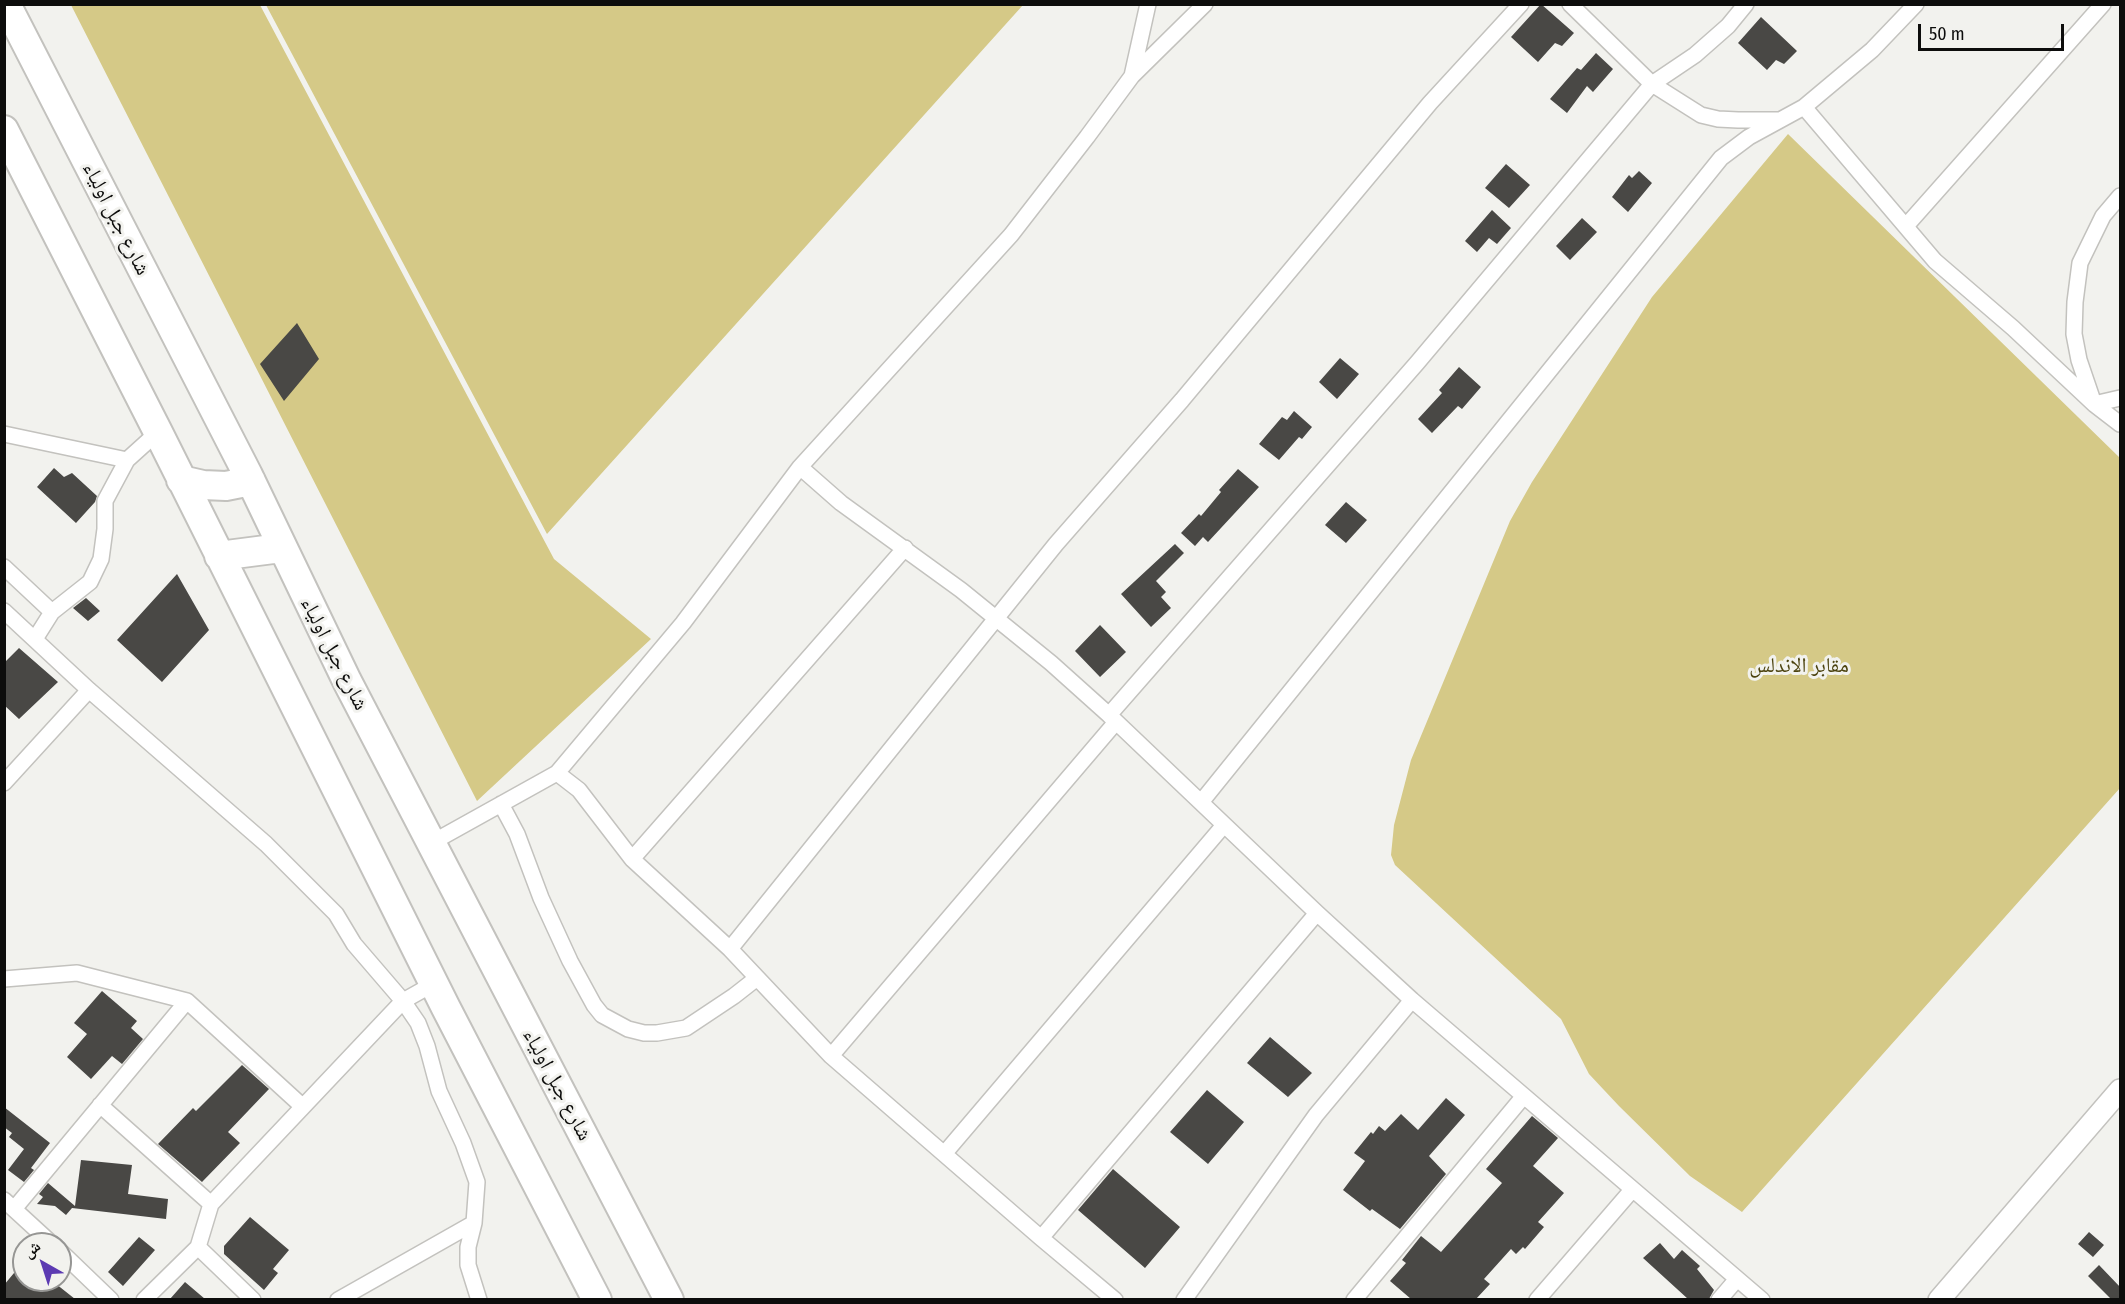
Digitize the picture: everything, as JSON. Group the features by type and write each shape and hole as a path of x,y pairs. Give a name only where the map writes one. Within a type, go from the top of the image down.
{"highway":[{"name":"شارع جبل اولياء","path":"6,4 251,481 281,548 347,681 669,1299"},
{"path":"4,130 446,1008 597,1299"},
{"path":"181,480 203,485 226,486 251,481"},
{"path":"219,556 281,548"}],"street":[{"path":"1132,75 1148,4"},
{"path":"432,842 557,773 683,623 800,467 1011,235 1132,75 1205,4"},
{"path":"730,949 1056,544 1189,391 1430,103 1521,4"},
{"path":"1570,4 1652,84 1701,115 1728,120 1782,120"},
{"path":"831,1056 1112,718 1417,363 1652,84 1695,55 1728,26 1746,4"},
{"path":"1202,801 1721,158 1749,137 1804,107 1872,50 1916,4"},
{"path":"1906,226 2103,4"},
{"path":"1804,107 1935,261 2013,328 2094,404 2121,424"},
{"path":"2094,404 2079,360 2074,334 2076,292 2080,263 2103,216 2121,196"},
{"path":"2094,404 2121,398"},
{"path":"36,639 52,612 90,582 101,559 105,529 105,501 127,460 158,432"},
{"path":"4,434 127,460"},
{"path":"800,467 841,503 996,617 1112,718 1412,1000 1762,1299"},
{"path":"632,859 905,548"},
{"path":"4,567 52,612"},
{"path":"4,611 89,690 274,852 336,914 354,944 403,1001 418,1023 439,1090 463,1143 477,1182 474,1223 468,1247 468,1265 479,1299"},
{"path":"4,783 89,690"},
{"path":"557,773 579,790 632,859 730,949 831,1056 1115,1299"},
{"path":"501,804 517,834 570,961 589,998 602,1015 628,1029 644,1033 686,1028 758,978"},
{"path":"944,1154 1224,825"},
{"path":"1041,1238 1317,913"},
{"path":"4,979 77,973 188,1001 302,1106"},
{"path":"144,1299 198,1247 211,1204 403,1001 435,983"},
{"path":"1184,1299 1316,1115 1412,1000"},
{"path":"39,1232 9,1204 100,1105 188,1001"},
{"path":"1939,1299 2120,1092"},
{"path":"1354,1299 1523,1097"},
{"path":"100,1105 211,1204"},
{"path":"1537,1299 1632,1190"},
{"path":"338,1299 474,1223"},
{"path":"198,1247 253,1299"},
{"path":"72,1262 111,1299"},
{"path":"1719,1299 1737,1279"}],"green space":[{"path":"71,5 260,5 554,559 651,639 477,801"},
{"path":"266,5 1023,5 547,534"},
{"name":"مقابر الاندلس","path":"1788,134 2120,458 2120,788 1742,1212 1690,1176 1619,1106 1589,1074 1561,1019 1395,865 1391,855 1394,825 1411,760 1510,521 1532,482 1652,297"}],"building":[{"path":"1541,4 1574,33 1562,46 1555,43 1538,62 1511,37"},
{"path":"1761,17 1797,51 1784,64 1776,60 1767,70 1738,43"},
{"path":"1596,53 1613,69 1593,92 1587,86 1567,113 1550,99 1577,68 1581,70"},
{"path":"1506,164 1530,185 1509,208 1485,188"},
{"path":"1639,171 1652,183 1628,212 1612,197 1629,175 1632,178"},
{"path":"1492,210 1511,228 1497,244 1489,238 1477,252 1465,241"},
{"path":"1582,218 1597,232 1570,260 1556,246"},
{"path":"297,323 319,359 284,401 260,364"},
{"path":"1340,358 1359,374 1337,399 1319,382"},
{"path":"1459,367 1481,387 1462,409 1458,406 1432,433 1418,419 1442,393 1439,390"},
{"path":"1294,411 1312,427 1302,439 1299,437 1279,460 1259,444 1282,417 1287,420"},
{"path":"54,468 64,477 72,473 97,496 95,502 76,523 37,487"},
{"path":"1238,469 1259,487 1208,542 1203,537 1195,546 1181,533 1199,514 1201,516 1221,492 1219,490"},
{"path":"1346,502 1367,520 1346,543 1325,525"},
{"path":"1175,544 1184,553 1156,581 1166,592 1161,597 1171,608 1151,627 1121,594"},
{"path":"177,574 209,630 162,682 117,640"},
{"path":"86,598 100,611 88,621 73,608"},
{"path":"1100,625 1126,652 1100,677 1075,651"},
{"path":"19,648 58,682 19,719 4,705 4,663"},
{"path":"102,991 137,1021 131,1028 143,1039 122,1064 112,1056 91,1079 67,1057 87,1034 74,1023"},
{"path":"1270,1037 1312,1073 1288,1097 1247,1063"},
{"path":"242,1065 269,1089 228,1132 240,1143 202,1182 158,1144 193,1108 196,1111"},
{"path":"1207,1090 1244,1122 1208,1164 1170,1132"},
{"path":"1446,1098 1465,1115 1429,1156 1446,1174 1400,1229 1372,1209 1370,1211 1343,1190 1365,1161 1354,1153 1371,1132 1373,1134 1379,1126 1385,1131 1401,1114 1418,1130"},
{"path":"4,1107 50,1143 31,1168 34,1170 24,1182 8,1170 24,1149 9,1137 12,1133 4,1127"},
{"path":"1532,1116 1558,1138 1533,1166 1564,1193 1538,1222 1544,1227 1525,1249 1523,1247 1516,1254 1511,1249 1484,1279 1490,1284 1476,1299 1411,1299 1390,1281 1406,1263 1402,1260 1421,1236 1441,1252 1502,1183 1486,1169"},
{"path":"81,1160 132,1165 128,1194 168,1199 166,1219 72,1208 66,1215 55,1206 37,1204 43,1197 39,1194 48,1183 75,1206"},
{"path":"1113,1169 1180,1227 1145,1268 1078,1210"},
{"path":"250,1217 289,1250 273,1269 278,1273 264,1290 224,1254 224,1246"},
{"path":"2089,1232 2104,1245 2093,1257 2078,1244"},
{"path":"139,1237 155,1250 123,1286 108,1272"},
{"path":"1660,1243 1674,1259 1682,1250 1700,1266 1697,1269 1714,1290 1709,1299 1688,1299 1643,1258"},
{"path":"2099,1265 2121,1288 2121,1299 2111,1299 2088,1276"},
{"path":"12,1275 12,1292 66,1292 75,1299 4,1299 4,1285"},
{"path":"185,1282 205,1299 170,1299"}]}
